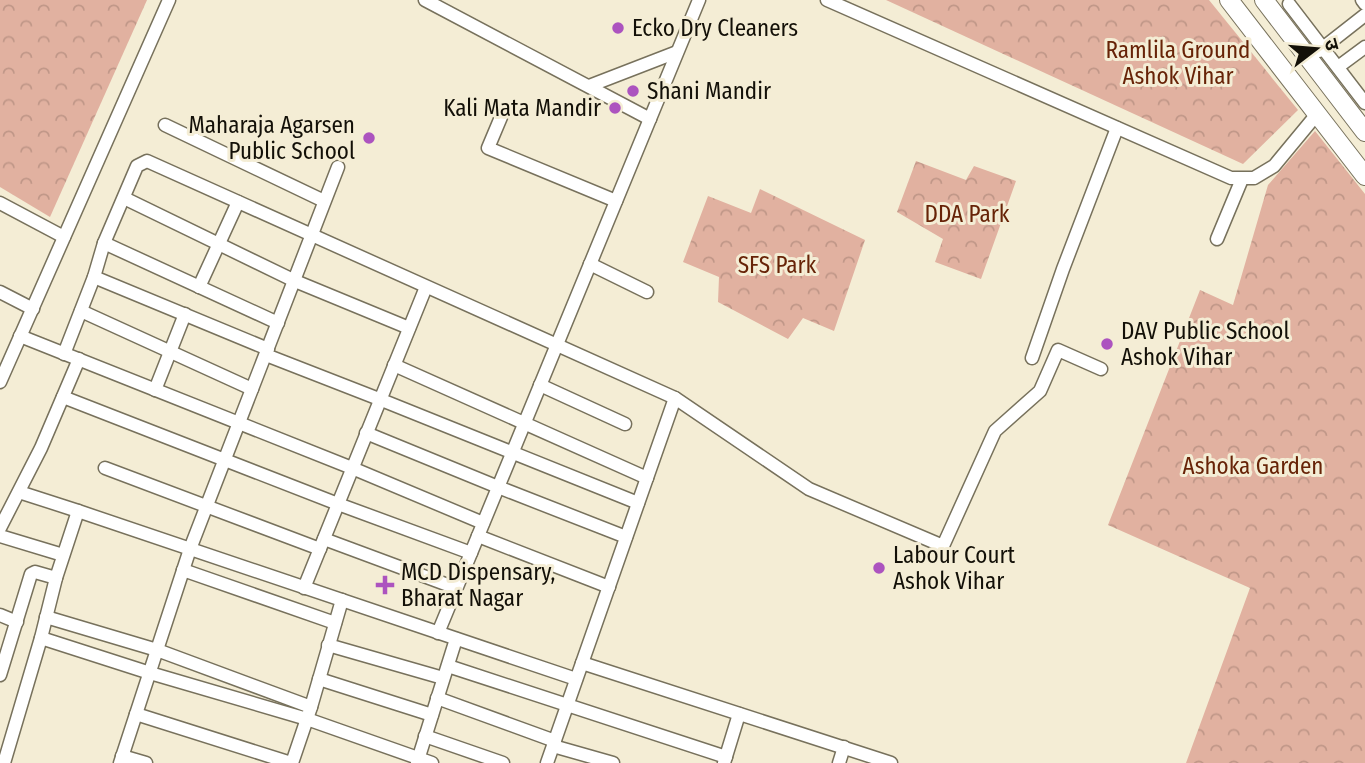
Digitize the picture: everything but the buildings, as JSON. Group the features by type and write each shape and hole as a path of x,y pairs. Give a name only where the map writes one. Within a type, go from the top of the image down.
{"main road":[{"path":"1229,0 1365,176"},
{"path":"1264,0 1316,53 1362,123"}],"street":[{"path":"0,382 169,0"},
{"path":"425,0 650,118"},
{"path":"438,633 699,0"},
{"path":"827,0 1231,178 1254,178 1274,166 1317,114"},
{"path":"1362,0 1365,4"},
{"path":"1289,4 1316,53 1338,67 1365,103"},
{"path":"1316,53 1365,15"},
{"path":"1338,67 1365,47"},
{"path":"589,86 677,52"},
{"path":"504,110 488,148 616,201"},
{"path":"165,125 324,201"},
{"path":"1032,358 1117,128"},
{"path":"64,354 94,277 104,243 137,166 146,161 675,398 809,489 943,546 995,431 1040,391 1058,350 1101,369"},
{"path":"146,763 121,759 190,549 338,167"},
{"path":"1217,239 1242,179"},
{"path":"124,198 295,281 409,328"},
{"path":"199,287 238,202"},
{"path":"0,203 64,237"},
{"path":"104,243 278,323"},
{"path":"590,264 647,292"},
{"path":"94,277 379,399 638,503"},
{"path":"304,588 426,287"},
{"path":"0,292 33,309"},
{"path":"81,311 252,389"},
{"path":"155,390 185,314"},
{"path":"20,336 352,468 609,587"},
{"path":"0,528 6,504 19,492 79,359"},
{"path":"394,365 647,478"},
{"path":"540,385 625,424"},
{"path":"63,397 471,553"},
{"path":"547,763 675,398"},
{"path":"366,433 626,537"},
{"path":"106,468 207,506 456,588"},
{"path":"19,492 576,679"},
{"path":"4,763 78,510"},
{"path":"0,536 63,555"},
{"path":"183,570 335,623"},
{"path":"0,675 33,572 56,578"},
{"path":"136,714 292,763 342,600"},
{"path":"0,615 17,622"},
{"path":"46,617 157,650 418,761 432,763"},
{"path":"41,638 149,673 309,713"},
{"path":"418,761 456,639"},
{"path":"328,645 446,672 567,706 725,760 739,714"},
{"path":"582,663 891,763"},
{"path":"319,679 432,715"},
{"path":"437,698 595,760 613,763"},
{"path":"425,736 503,763"},
{"path":"839,763 844,747"}],"green space":[{"path":"0,0 147,0 50,217 0,187"},
{"name":"Ramlila Ground Ashok Vihar","path":"886,0 1209,0 1298,110 1243,164"},
{"name":"Ashoka Garden","path":"1315,131 1365,194 1365,763 1186,763 1250,588 1108,525 1200,290 1233,305 1268,185"},
{"name":"DDA Park","path":"916,161 966,180 974,166 1016,181 981,279 935,262 943,239 897,212"},
{"name":"SFS Park","path":"760,189 865,240 834,331 803,318 788,339 718,302 719,277 683,262 708,196 751,213"}],"place":[{"name":"Ecko Dry Cleaners","path":"618,28"},
{"name":"Shani Mandir","path":"633,91"},
{"name":"Kali Mata Mandir","path":"615,108"},
{"name":"Maharaja Agarsen Public School","path":"369,138"},
{"name":"DAV Public School Ashok Vihar","path":"1107,344"},
{"name":"Labour Court Ashok Vihar","path":"879,568"},
{"name":"MCD Dispensary, Bharat Nagar","path":"385,585"}]}
